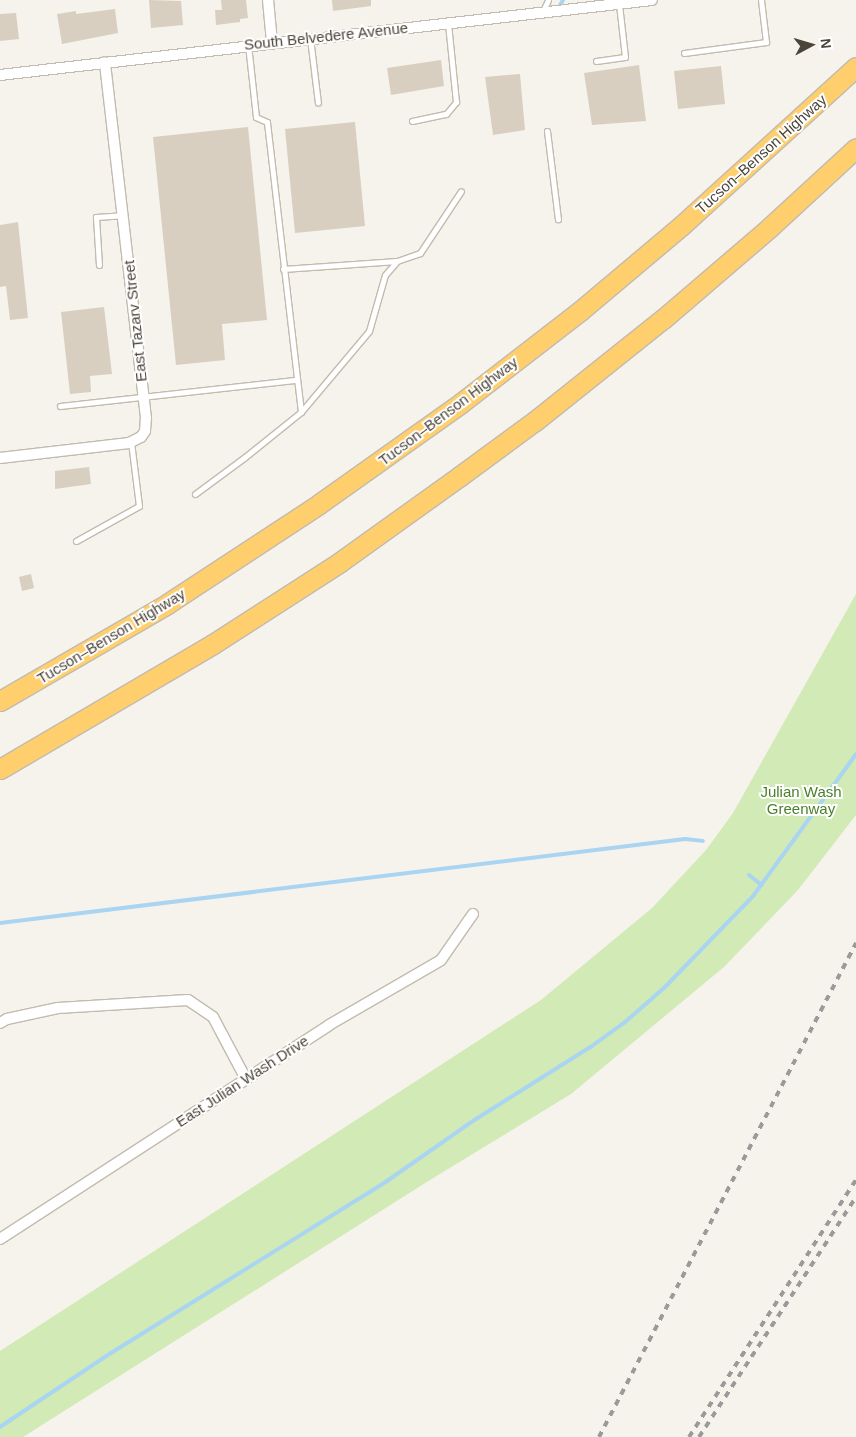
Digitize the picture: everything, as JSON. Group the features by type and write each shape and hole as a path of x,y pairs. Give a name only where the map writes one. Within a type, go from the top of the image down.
{"highway":[{"name":"Tucson–Benson Highway","path":"0,701 166,604 319,504 461,403 580,311 681,226 856,67"},
{"path":"0,769 213,644 340,562 460,476 535,421 656,324 762,234 856,148"}],"street":[{"path":"268,0 272,42"},
{"name":"South Belvedere Avenue","path":"0,75 272,42 652,0"},
{"name":"East Tazarv Street","path":"106,62 143,397 145,431 141,437 131,442"},
{"path":"0,458 131,442"},
{"name":"East Julian Wash Drive","path":"0,1239 329,1025 441,960 473,914"},
{"path":"0,1023 58,1008 188,1000 212,1017 246,1079"}],"lane":[{"path":"542,13 548,0"},
{"path":"684,53 766,42 761,0"},
{"path":"596,61 625,57 619,4"},
{"path":"412,121 446,114 456,102 448,23"},
{"path":"310,38 318,103"},
{"path":"248,45 256,117 267,122 301,412"},
{"path":"547,131 558,218"},
{"path":"283,269 397,261 420,253 461,191"},
{"path":"98,265 96,217 123,215"},
{"path":"195,494 245,458 301,412 369,331 385,275 397,261"},
{"path":"60,406 297,380"},
{"path":"76,541 139,506 131,442"}],"green space":[{"name":"Julian Wash Greenway","path":"856,594 856,815 798,890 724,967 571,1094 430,1180 23,1437 0,1437 0,1351 541,1000 652,908 706,850 733,813"}],"building":[{"path":"149,0 181,1 183,25 151,28"},
{"path":"221,0 246,0 248,18 240,19 240,22 216,25 215,10 222,10"},
{"path":"332,0 371,0 371,6 333,11"},
{"path":"115,9 118,33 62,44 57,14 76,11 76,14"},
{"path":"16,13 19,39 0,41 0,14"},
{"path":"441,60 444,86 391,95 387,68"},
{"path":"639,65 646,121 592,125 584,73"},
{"path":"721,66 725,104 678,109 674,71"},
{"path":"520,74 525,130 493,135 485,77"},
{"path":"355,122 365,226 295,233 285,129"},
{"path":"248,127 267,320 222,324 225,360 176,365 153,137"},
{"path":"18,222 28,318 10,320 6,286 0,287 0,225"},
{"path":"104,307 112,374 90,376 91,392 70,394 61,312"},
{"path":"89,467 91,484 55,489 55,471"},
{"path":"31,574 34,588 22,591 19,577"}],"waterway":[{"path":"558,9 563,0"},
{"path":"0,1427 111,1353 387,1181 476,1119 592,1046 624,1023 664,988 753,896 856,754"},
{"path":"0,923 685,839 703,841"},
{"path":"749,875 762,885"}],"railway":[{"path":"599,1437 856,943"},
{"path":"689,1437 856,1180"},
{"path":"699,1437 856,1197"}]}
